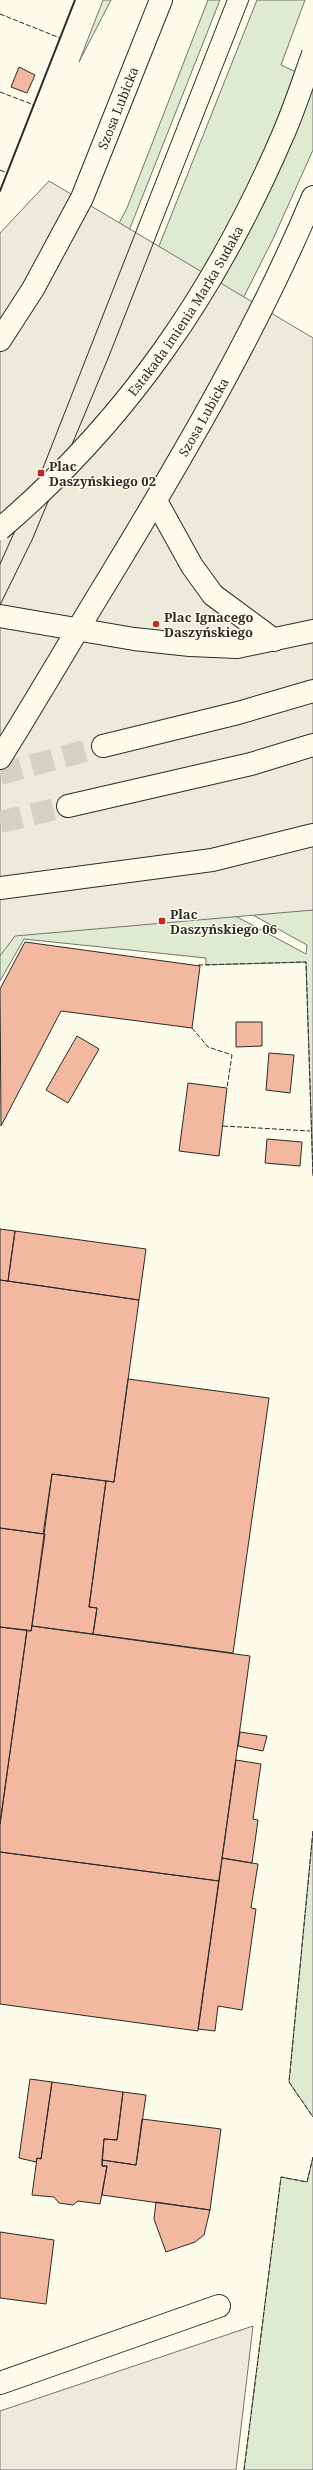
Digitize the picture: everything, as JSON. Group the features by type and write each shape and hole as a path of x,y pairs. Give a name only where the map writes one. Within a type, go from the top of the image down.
{"main road":[{"name":"Szosa Lubicka","path":"0,340 33,289 82,198 161,0"},
{"name":"Estakada imienia Marka Sudaka","path":"0,529 76,458 121,408 186,321 247,214 283,135 313,54"},
{"name":"Szosa Lubicka","path":"78,630 156,501 266,302 313,197"},
{"path":"156,501 192,566 213,596 274,640"},
{"path":"0,616 78,630 190,645 237,647 313,631"},
{"path":"2,755 78,630"},
{"path":"103,746 238,713 313,691"},
{"path":"0,731 2,755"},
{"path":"68,806 250,764 313,745"},
{"path":"0,888 147,870 212,860 313,835"},
{"path":"0,2383 219,2306"}],"green space":[{"path":"103,0 111,0 79,62"},
{"path":"208,0 220,0 93,322 0,408 89,280 127,208"},
{"path":"257,0 305,0 281,65 313,80 313,150 273,239 217,350 124,334"},
{"path":"313,869 313,1176 306,962 206,965 206,958 24,939 0,981 0,944 29,926 228,912 306,954 307,945 242,909"},
{"path":"313,1831 313,2117 289,2082"},
{"path":"313,2157 313,2470 244,2470 281,2177 307,2182"}],"shaded area":[{"name":"Plac Ignacego Daszyńskiego","path":"49,181 313,338 313,910 15,936 0,956 0,233"},
{"path":"253,2326 236,2470 0,2470 0,2411"}],"building":[{"path":"19,67 35,75 27,93 11,87"},
{"path":"25,942 200,966 192,1028 61,1011 1,1126 0,989"},
{"path":"236,1022 262,1022 262,1046 236,1047"},
{"path":"77,1036 99,1049 68,1103 46,1090"},
{"path":"269,1053 294,1055 290,1093 266,1090"},
{"path":"188,1083 227,1088 219,1156 179,1151"},
{"path":"267,1139 302,1142 300,1166 265,1163"},
{"path":"0,1229 15,1231 8,1281 0,1280"},
{"path":"15,1231 146,1249 139,1300 8,1281"},
{"path":"0,1280 139,1300 114,1482 52,1474 43,1534 0,1528"},
{"path":"128,1379 269,1398 233,1653 93,1634 97,1608 89,1607 106,1481 114,1482"},
{"path":"52,1474 106,1481 89,1607 97,1608 93,1634 32,1626"},
{"path":"0,1528 45,1534 31,1631 0,1627"},
{"path":"32,1626 250,1656 219,1881 0,1852 0,1824 27,1630 31,1631"},
{"path":"0,1627 27,1630 0,1824"},
{"path":"240,1732 267,1736 263,1751 238,1746"},
{"path":"236,1760 261,1764 253,1819 258,1820 252,1863 222,1858"},
{"path":"0,1852 219,1881 198,2031 0,2004"},
{"path":"222,1858 258,1864 251,1908 256,1909 242,2010 218,2006 215,2031 198,2029"},
{"path":"30,2079 52,2082 41,2159 37,2158 36,2162 19,2158"},
{"path":"52,2082 123,2092 117,2140 104,2139 102,2166 107,2166 100,2204 78,2201 73,2205 59,2203 54,2197 32,2195 37,2158 41,2159"},
{"path":"123,2092 146,2095 136,2165 102,2160 104,2139 117,2140"},
{"path":"142,2119 221,2129 210,2210 102,2195 107,2166 102,2166 102,2160 136,2165"},
{"path":"156,2202 210,2210 204,2235 195,2242 166,2252 154,2219"},
{"path":"0,2232 54,2240 46,2304 0,2298"}],"tunnel":[{"path":"0,774 103,746"},
{"path":"0,822 68,806"}],"tram line":[{"path":"0,564 41,473 227,0"},
{"path":"0,605 32,540 109,356 249,0"}],"fence":[{"path":"0,14 60,38"},
{"path":"0,92 34,105"},
{"path":"0,170 7,173"},
{"path":"198,965 306,962 313,1176"},
{"path":"192,1028 208,1047 232,1055 227,1088"},
{"path":"223,1126 310,1131"},
{"path":"313,1831 289,2082 313,2117"},
{"path":"244,2470 281,2177 307,2182 313,2157"}],"wall":[{"path":"0,191 75,0"}],"place":[{"name":"Plac Daszyńskiego 02","path":"41,473"},
{"name":"Plac Ignacego Daszyńskiego","path":"156,624"},
{"name":"Plac Daszyńskiego 06","path":"162,921"}]}
